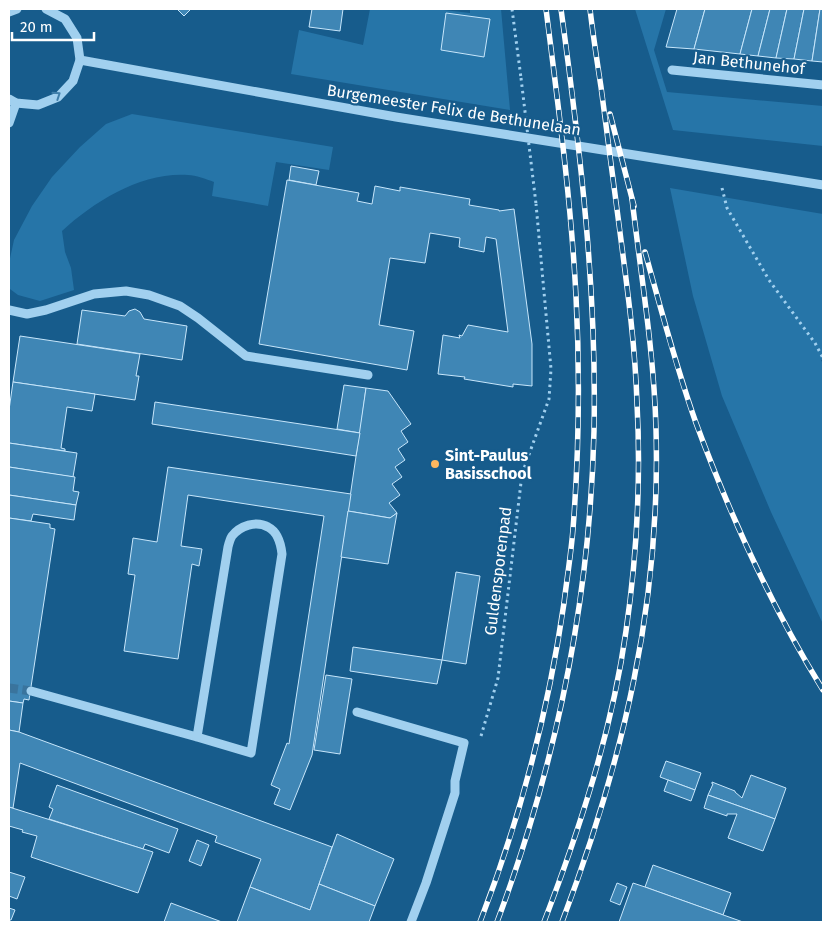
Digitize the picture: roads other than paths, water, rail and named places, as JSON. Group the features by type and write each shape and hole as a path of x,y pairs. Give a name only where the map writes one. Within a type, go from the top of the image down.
{"street":[{"path":"9,12 17,9"},
{"path":"9,123 12,101 38,104 58,97 73,81 80,60 77,38 64,19 46,9"},
{"name":"Burgemeester Felix de Bethunelaan","path":"80,60 387,116 823,185"},
{"name":"Jan Bethunehof","path":"672,70 823,85"},
{"path":"9,310 27,314 46,310 94,294 126,291 149,295 180,306 246,356 368,375"},
{"path":"31,691 252,753 282,554 281,544 276,534 269,527 249,524 239,529 231,537 197,737"},
{"path":"357,712 464,742 454,793 426,883 411,922"}],"tunnel":[{"path":"9,688 31,691"}],"railway":[{"path":"480,922 508,844 541,725 564,603 573,529 578,413 576,296 567,188 546,9"},
{"path":"497,922 518,863 553,742 577,619 591,494 594,378 590,272 581,167 561,9"},
{"path":"544,922 582,815 612,705 620,668 630,602 637,517 639,460 632,333 590,9"},
{"path":"610,114 634,206"},
{"path":"562,922 584,862 620,741 645,619 652,557 656,494 655,400 650,343 632,199"},
{"path":"645,252 689,402 723,492 769,593 823,690"}],"place":[{"name":"Sint-Paulus Basisschool","path":"435,464"}]}
